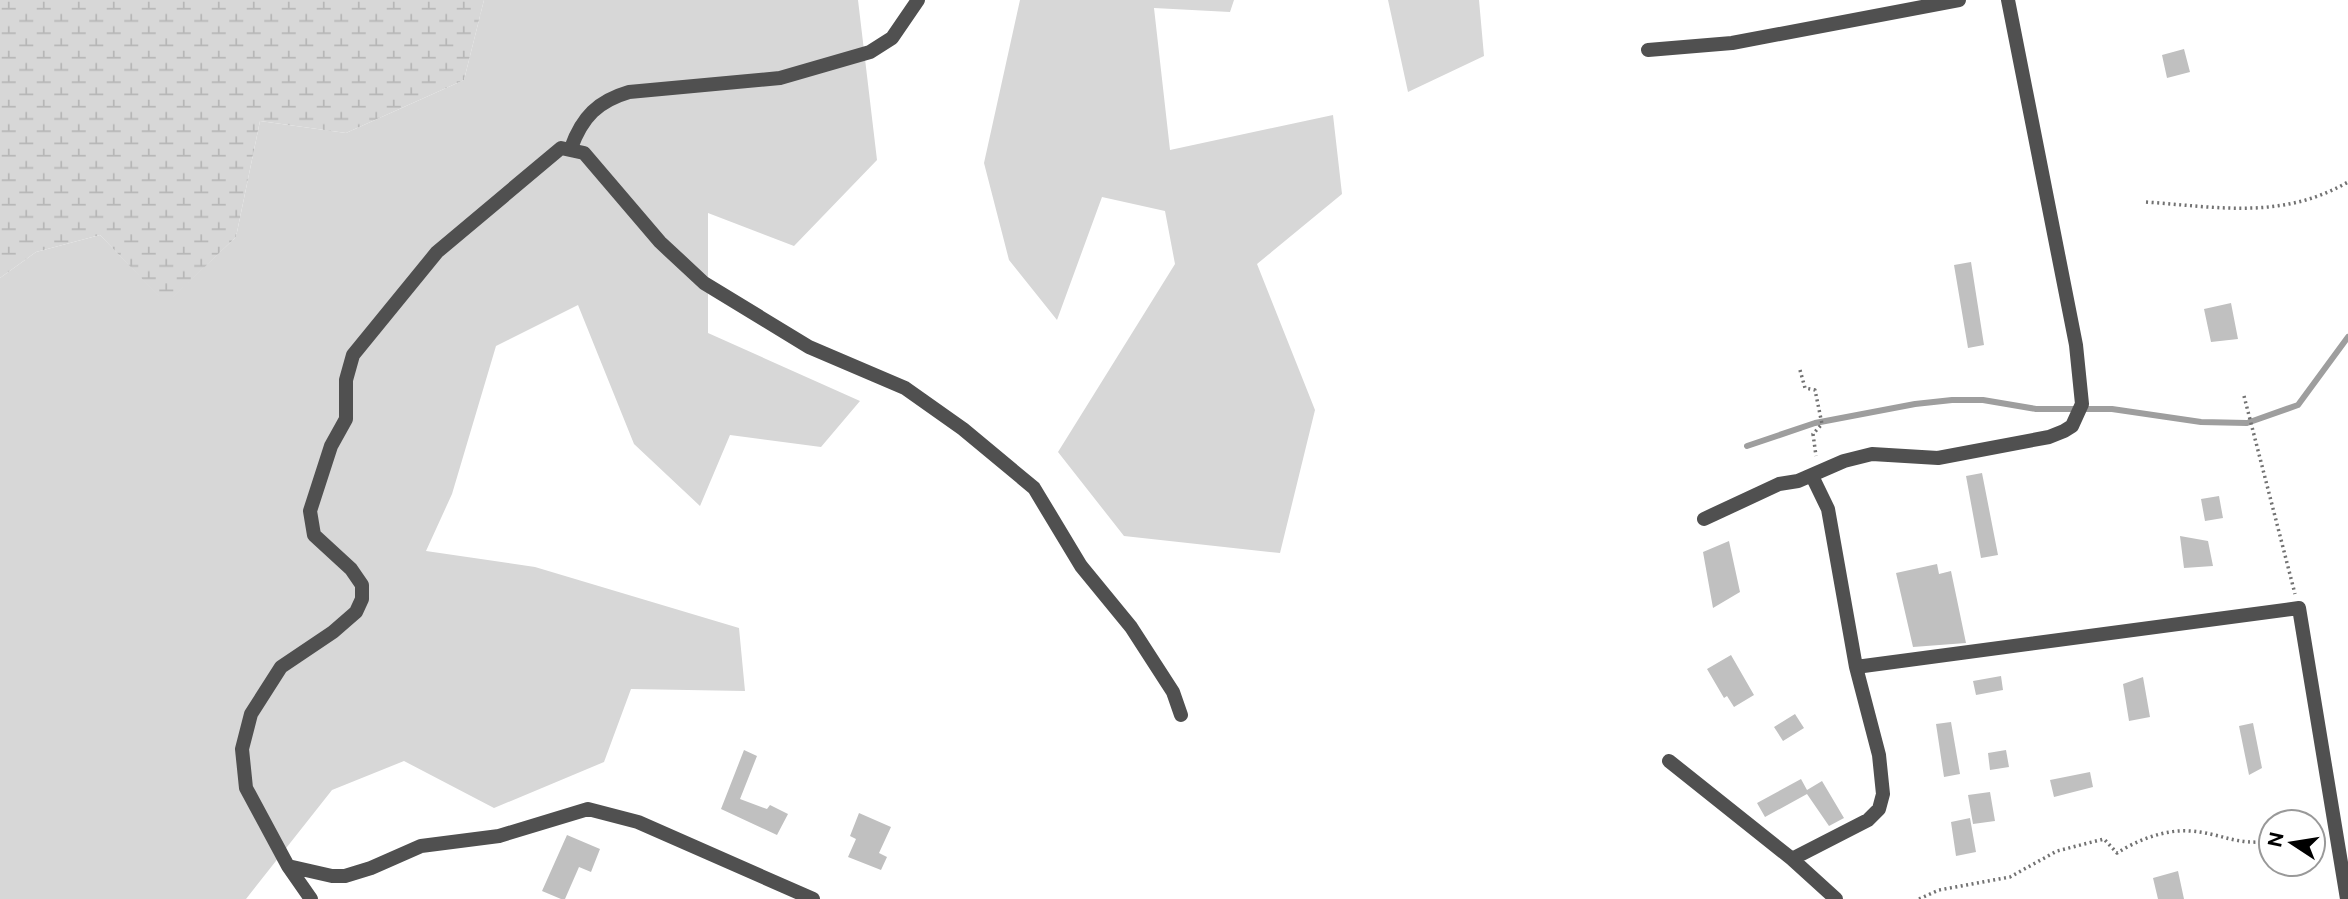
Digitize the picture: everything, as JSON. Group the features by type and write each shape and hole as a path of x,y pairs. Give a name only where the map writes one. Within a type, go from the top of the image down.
{"street":[{"path":"571,148 591,111 605,100 629,92 779,78 870,52 892,38 918,0"},
{"path":"1648,50 1732,43 1959,0"},
{"path":"1704,519 1779,484 1812,475 1844,461 1872,454 1938,458 2049,437 2072,426 2081,409 2076,345 2008,0"},
{"path":"311,899 288,866 246,788 242,748 251,714 281,667 333,632 356,612 362,599 362,585 351,569 314,535 310,511 331,446 346,419 346,380 353,355 437,252 561,148 571,148 584,153 660,242 704,283 809,347 905,388 963,429 1034,488 1080,566 1131,627 1173,692 1181,715"},
{"path":"1792,859 1851,831 1879,809 1883,794 1879,755 1856,667 1828,509 1812,475"},
{"path":"1856,667 2299,608 2347,899"},
{"path":"1669,761 1792,859 1836,899"},
{"path":"288,866 332,876 345,876 372,868 421,846 499,836 588,809 612,813 638,822 813,899"}],"path":[{"path":"2146,202 2234,209 2295,206 2323,197 2348,182"},
{"path":"1800,370 1805,388 1815,390 1822,424 1813,434 1816,456 1812,475"},
{"path":"2244,396 2252,416 2272,514 2293,585"},
{"path":"1919,899 1939,890 2010,877 2057,852 2104,839 2117,853 2136,841 2188,830 2231,842 2257,841"}],"green space":[{"path":"0,0 484,0 464,80 346,133 260,121 236,237 166,304 100,235 36,252 0,278"},
{"path":"484,0 858,0 877,160 794,246 708,213 708,333 860,401 821,447 730,435 700,506 634,444 578,305 496,346 452,494 426,551 535,567 739,628 745,691 631,689 604,762 494,808 404,761 332,790 246,899 0,899 0,278 36,252 100,235 166,303 236,237 260,121 346,133 464,80"},
{"path":"1020,0 1234,0 1230,12 1154,8 1170,150 1333,115 1342,194 1257,264 1315,410 1280,553 1124,536 1058,452 1175,264 1165,211 1102,197 1057,320 1009,260 984,163"},
{"path":"1388,0 1479,0 1484,56 1408,92"}],"building":[{"path":"2184,49 2190,72 2167,78 2162,55"},
{"path":"1971,262 1984,345 1968,348 1954,265"},
{"path":"2231,303 2238,339 2211,342 2204,309"},
{"path":"1982,473 1998,555 1981,558 1966,476"},
{"path":"2219,496 2223,518 2205,521 2201,499"},
{"path":"2180,536 2208,541 2213,566 2184,568"},
{"path":"1729,541 1740,592 1713,608 1703,552"},
{"path":"1937,564 1939,574 1951,571 1966,643 1913,647 1896,573"},
{"path":"1731,655 1754,695 1734,707 1727,696 1724,698 1707,669"},
{"path":"2001,676 2003,690 1976,695 1973,681"},
{"path":"2143,677 2150,717 2129,721 2123,684"},
{"path":"1795,714 1804,728 1783,741 1774,727"},
{"path":"1951,722 1960,774 1944,777 1936,724"},
{"path":"2253,723 2262,768 2249,775 2239,726"},
{"path":"744,750 757,756 740,799 767,809 770,805 788,814 777,835 721,809"},
{"path":"2006,750 2009,767 1990,770 1988,753"},
{"path":"2090,772 2093,787 2054,797 2050,780"},
{"path":"1801,779 1807,790 1822,781 1844,818 1829,826 1807,794 1765,817 1757,803"},
{"path":"1990,792 1995,821 1973,824 1968,795"},
{"path":"859,813 891,827 879,853 887,857 881,870 848,857 856,839 850,836"},
{"path":"1970,818 1976,852 1956,856 1951,822"},
{"path":"567,835 600,849 591,872 579,867 565,899 561,899 542,891"},
{"path":"2178,871 2184,899 2158,899 2153,878"}],"waterway":[{"path":"1747,446 1815,423 1915,404 1952,400 1983,400 2036,409 2112,409 2201,422 2247,423 2298,405 2348,337"}]}
